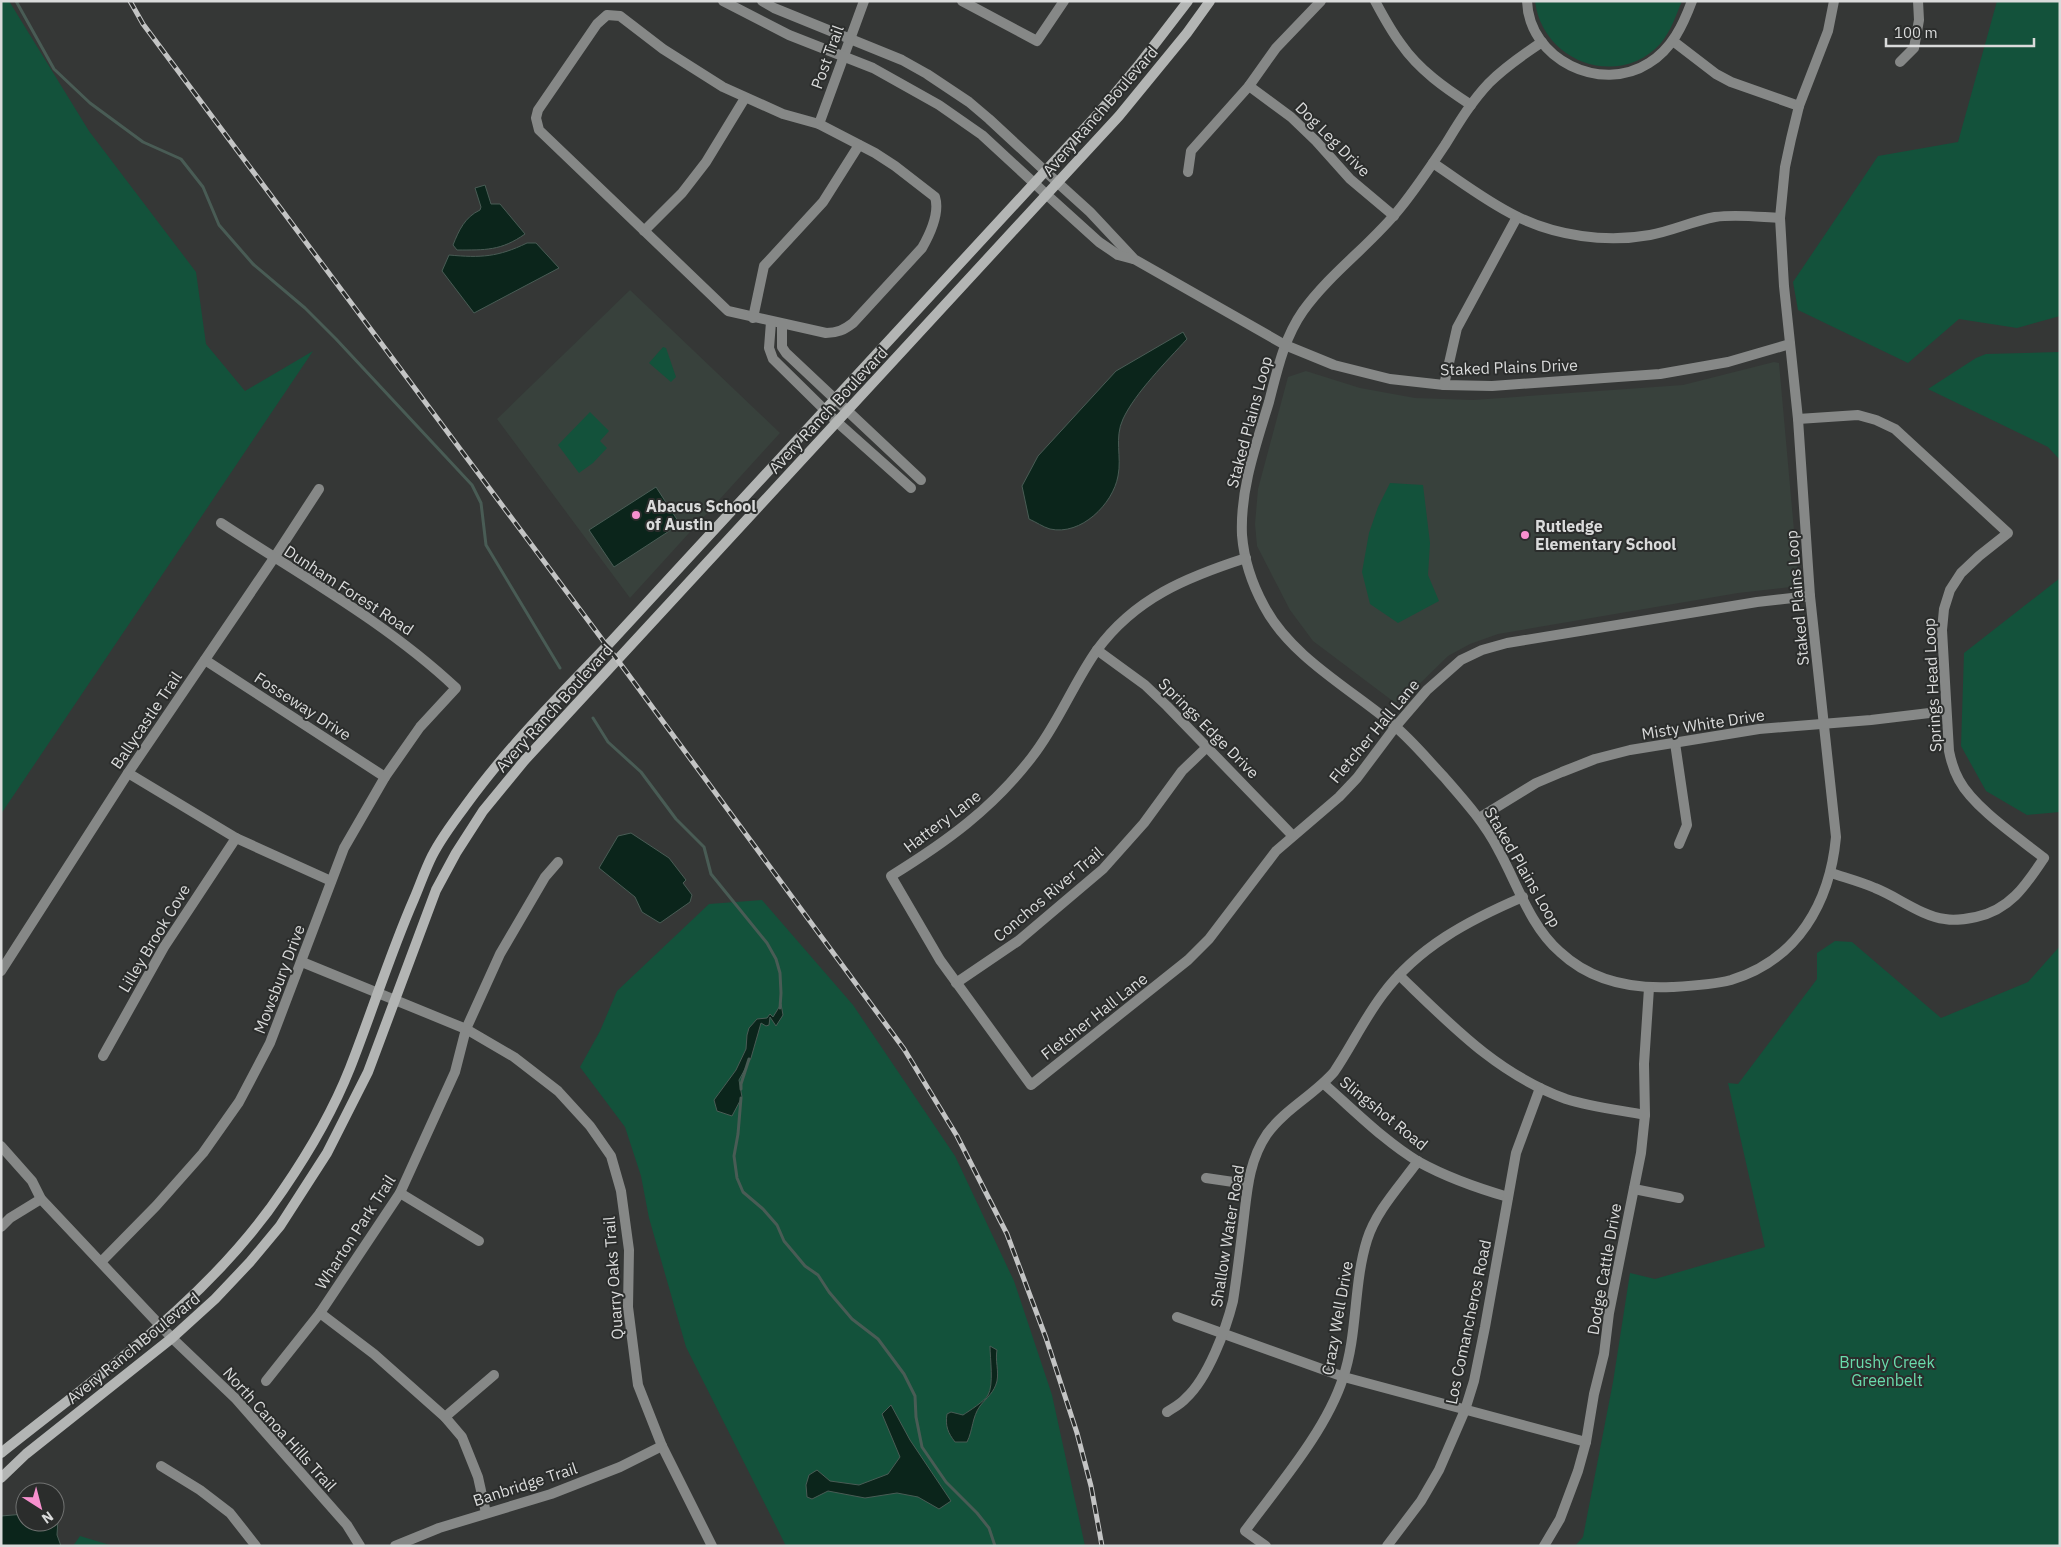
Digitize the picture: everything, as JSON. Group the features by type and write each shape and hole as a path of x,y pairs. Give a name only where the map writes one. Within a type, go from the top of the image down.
{"main road":[{"name":"Avery Ranch Boulevard","path":"1,1453 160,1325 195,1294 222,1267 261,1222 332,1109 349,1070 405,918 432,856 477,790 538,717 607,646 1046,171 1138,66 1188,1"},
{"name":"Avery Ranch Boulevard","path":"1,1478 26,1454 172,1338 215,1300 280,1226 328,1153 368,1072 436,890 456,853 483,811 524,761 1058,183 1142,89 1210,1"}],"street":[{"name":"Staked Plains Drive","path":"723,1 789,35 882,73 939,105 982,135 1098,242 1118,254 1133,258 1285,345 1350,370 1390,379 1444,385 1492,386 1660,374 1712,366 1790,344"},
{"name":"Staked Plains Drive","path":"762,1 902,60 940,83 989,119 1090,212 1133,258"},
{"name":"Post Trail","path":"819,124 864,1"},
{"path":"962,1 1038,41 1064,1"},
{"path":"1188,172 1191,151 1248,86 1276,48 1321,1"},
{"path":"1375,1 1401,45 1413,59 1426,73 1471,105"},
{"path":"1527,1 1530,19 1542,42 1553,55 1571,66 1589,73 1602,75 1619,74 1637,69 1662,54 1685,19 1692,1"},
{"name":"Staked Plains Loop","path":"1542,42 1490,82 1471,105 1433,163 1394,216 1310,302 1296,321 1285,345 1245,492 1242,522 1246,558 1250,575 1265,608 1284,636 1308,658 1396,726 1479,818 1497,847 1522,897 1546,938 1558,951 1572,963 1587,972 1622,984 1649,988 1705,985 1732,980 1768,962 1800,935 1821,902 1831,873 1836,837 1810,596 1798,419 1784,286 1780,218 1785,167 1799,106 1828,31 1834,1"},
{"path":"1900,62 1914,48 1919,20 1918,1"},
{"path":"607,15 620,16 695,71 745,98 783,114 819,124 895,166 935,197 937,211 922,248 853,323 835,333 826,333 771,322 728,311 539,130 536,124 538,110 597,24 607,15"},
{"path":"1672,41 1716,74 1731,82 1799,106"},
{"name":"Dog Leg Drive","path":"1248,86 1291,117 1316,141 1350,179 1394,216"},
{"path":"644,231 682,193 706,162 745,98"},
{"path":"753,318 764,266 823,202 859,145"},
{"path":"1433,163 1517,217 1561,231 1608,239 1650,235 1722,216 1780,218"},
{"path":"1444,385 1457,328 1517,217"},
{"path":"771,322 769,348 773,360 837,422 911,488"},
{"path":"782,324 782,347 786,353 921,480"},
{"name":"Springs Head Loop","path":"1798,419 1858,415 1876,420 1895,429 2008,532 1961,573 1950,590 1944,609 1942,630 1949,751 1959,781 1978,804 2044,858 2025,887 2012,900 1997,910 1963,920 1944,919 1922,911 1875,888 1831,873"},
{"name":"Ballycastle Trail","path":"1,970 128,773 319,489"},
{"name":"Dunham Forest Road","path":"221,523 396,637 430,663 456,688"},
{"name":"Hattery Lane","path":"1031,1085 956,983 891,876 938,847 993,802 1033,757 1097,650 1125,619 1165,589 1188,578 1246,558"},
{"name":"Fletcher Hall Lane","path":"1031,1085 1188,960 1209,939 1271,856 1292,835 1339,797 1427,690 1461,660 1482,650 1507,643 1668,616 1810,596"},
{"name":"Springs Edge Drive","path":"1097,650 1145,685 1292,835"},
{"name":"Fosseway Drive","path":"205,660 385,777"},
{"name":"Mowsbury Drive","path":"101,1262 156,1206 204,1153 240,1102 270,1043 344,848 385,777 420,727 456,688"},
{"name":"Misty White Drive","path":"1479,818 1536,783 1596,759 1630,750 1759,729 1946,711"},
{"path":"1675,743 1687,825 1680,844"},
{"name":"Conchos River Trail","path":"956,983 1018,941 1103,869 1144,823 1182,772 1207,747"},
{"path":"128,773 236,838 331,881"},
{"name":"Lilley Brook Cove","path":"103,1056 164,947 236,838"},
{"name":"Wharton Park Trail","path":"266,1381 320,1313 400,1193 455,1072 466,1029 500,954 545,877 558,862"},
{"name":"Shallow Water Road","path":"1167,1412 1186,1399 1196,1387 1223,1334 1233,1301 1247,1184 1256,1153 1268,1133 1286,1114 1324,1084 1350,1049 1370,1012 1399,975 1435,943 1460,926 1522,897"},
{"name":"Quarry Oaks Trail","path":"302,962 466,1029 514,1058 558,1091 590,1126 610,1156 621,1192 629,1250 628,1307 638,1385 662,1446 712,1546"},
{"path":"1399,975 1479,1050 1520,1079 1568,1099 1595,1107 1645,1115"},
{"name":"Dodge Cattle Drive","path":"1544,1546 1560,1519 1571,1494 1586,1442 1641,1153 1645,1115 1644,1064 1649,988"},
{"name":"Slingshot Road","path":"1324,1084 1389,1140 1418,1161 1464,1184 1508,1197"},
{"name":"Los Comancheros Road","path":"1387,1546 1422,1501 1439,1470 1465,1410 1474,1381 1485,1327 1516,1153 1540,1088"},
{"name":"North Canoa Hills Trail","path":"1,1146 32,1182 41,1199 172,1338 236,1399 347,1525 360,1546"},
{"name":"Crazy Well Drive","path":"1266,1546 1245,1531 1327,1416 1344,1377 1367,1239 1375,1221 1418,1161"},
{"path":"1206,1178 1247,1184"},
{"path":"1634,1189 1679,1198"},
{"path":"400,1193 480,1241"},
{"path":"1,1227 10,1218 41,1199"},
{"path":"320,1313 374,1354 445,1418 462,1438 478,1477 486,1513"},
{"path":"1177,1317 1344,1377 1586,1442"},
{"path":"445,1418 494,1375"},
{"name":"Banbridge Trail","path":"395,1546 439,1528 551,1494 620,1467 662,1446"},
{"path":"161,1466 200,1490 230,1512 256,1546"}],"shaded area":[{"path":"485,185 491,204 500,204 525,234 500,247 457,250 453,245 460,229 466,220 480,210 481,207 475,188"},
{"path":"527,243 536,243 559,268 474,313 442,271 449,255 498,254"},
{"name":"Abacus School of Austin","path":"630,290 780,433 630,598 497,419"},
{"path":"1183,332 1187,339 1143,388 1123,419 1119,433 1118,476 1110,497 1102,507 1084,523 1062,530 1050,529 1029,519 1022,486 1038,456 1116,371"},
{"name":"Rutledge Elementary School","path":"1774,362 1779,363 1799,586 1738,593 1498,634 1470,644 1448,656 1401,702 1394,702 1313,641 1290,610 1257,546 1255,524 1258,489 1288,377 1306,371 1360,388 1415,398 1473,400 1683,385"},
{"path":"656,487 680,524 614,567 589,530"},
{"path":"631,833 669,858 686,880 683,883 692,895 690,902 660,923 642,912 635,897 599,868 618,836"},
{"path":"781,1004 783,1015 776,1026 770,1017 769,1025 766,1026 761,1023 751,1058 739,1080 742,1097 732,1116 717,1111 714,1100 736,1070 746,1049 749,1028 757,1019 767,1018 770,1014 773,1017"},
{"path":"990,1346 997,1350 996,1385 977,1410 967,1442 955,1442 946,1422 947,1414 951,1412 963,1415 988,1395 991,1378"},
{"path":"891,1405 910,1440 951,1501 939,1509 918,1497 897,1493 865,1498 828,1491 812,1499 807,1497 806,1485 809,1475 817,1470 830,1481 859,1485 888,1474 900,1457 882,1414"},
{"path":"15,1515 15,1532 57,1532 61,1546 1,1546 1,1516"}],"green space":[{"path":"1,1 9,1 89,131 196,272 206,344 245,391 313,351 1,814"},
{"path":"1535,1 1682,1 1661,43 1644,57 1625,65 1605,66 1585,63 1567,53 1552,40 1541,22"},
{"path":"1997,1 2060,1 2060,316 2017,328 1959,319 1908,363 1798,310 1793,282 1878,156 1958,142"},
{"path":"663,347 666,348 676,377 671,382 649,363"},
{"path":"2060,352 2060,460 2048,447 1928,389 1976,358 1986,354"},
{"path":"590,412 609,431 600,441 607,448 593,463 579,473 558,445"},
{"path":"1390,483 1423,485 1430,543 1428,575 1439,601 1398,623 1370,604 1362,572 1369,533 1378,507"},
{"path":"2060,578 2060,812 2027,815 1986,791 1961,746 1964,653"},
{"path":"762,900 853,1005 955,1156 1014,1281 1052,1395 1085,1546 786,1546 686,1347 649,1218 641,1176 625,1127 580,1067 600,1031 617,991 709,904"},
{"name":"Brushy Creek Greenbelt","path":"1835,941 1852,942 1941,1018 2028,982 2060,946 2060,1546 1575,1546 1583,1537 1613,1382 1630,1273 1655,1279 1765,1247 1728,1083 1738,1084 1817,979 1817,953"},
{"path":"80,1536 113,1546 73,1546"}],"waterway":[{"path":"16,1 54,69 90,103 143,142 181,159 203,187 219,225 253,264 305,308 336,339 472,485 481,503 486,545 560,668"},
{"path":"593,718 608,742 641,772 676,819 704,847 711,874 767,943 776,959 780,973 780,1008"},
{"path":"741,1089 749,1059"},
{"path":"741,1098 734,1156 737,1178 743,1192 763,1209 777,1225 784,1241 805,1266 818,1275 829,1292 852,1319 878,1339 904,1374 915,1396 916,1417 922,1447 946,1482 989,1528 995,1546"}],"railway":[{"path":"130,1 143,24 625,670 904,1049 957,1136 1007,1234 1046,1338 1077,1433 1091,1486 1102,1546"}],"place":[{"name":"Abacus School of Austin","path":"636,515"},
{"name":"Rutledge Elementary School","path":"1525,535"}]}
